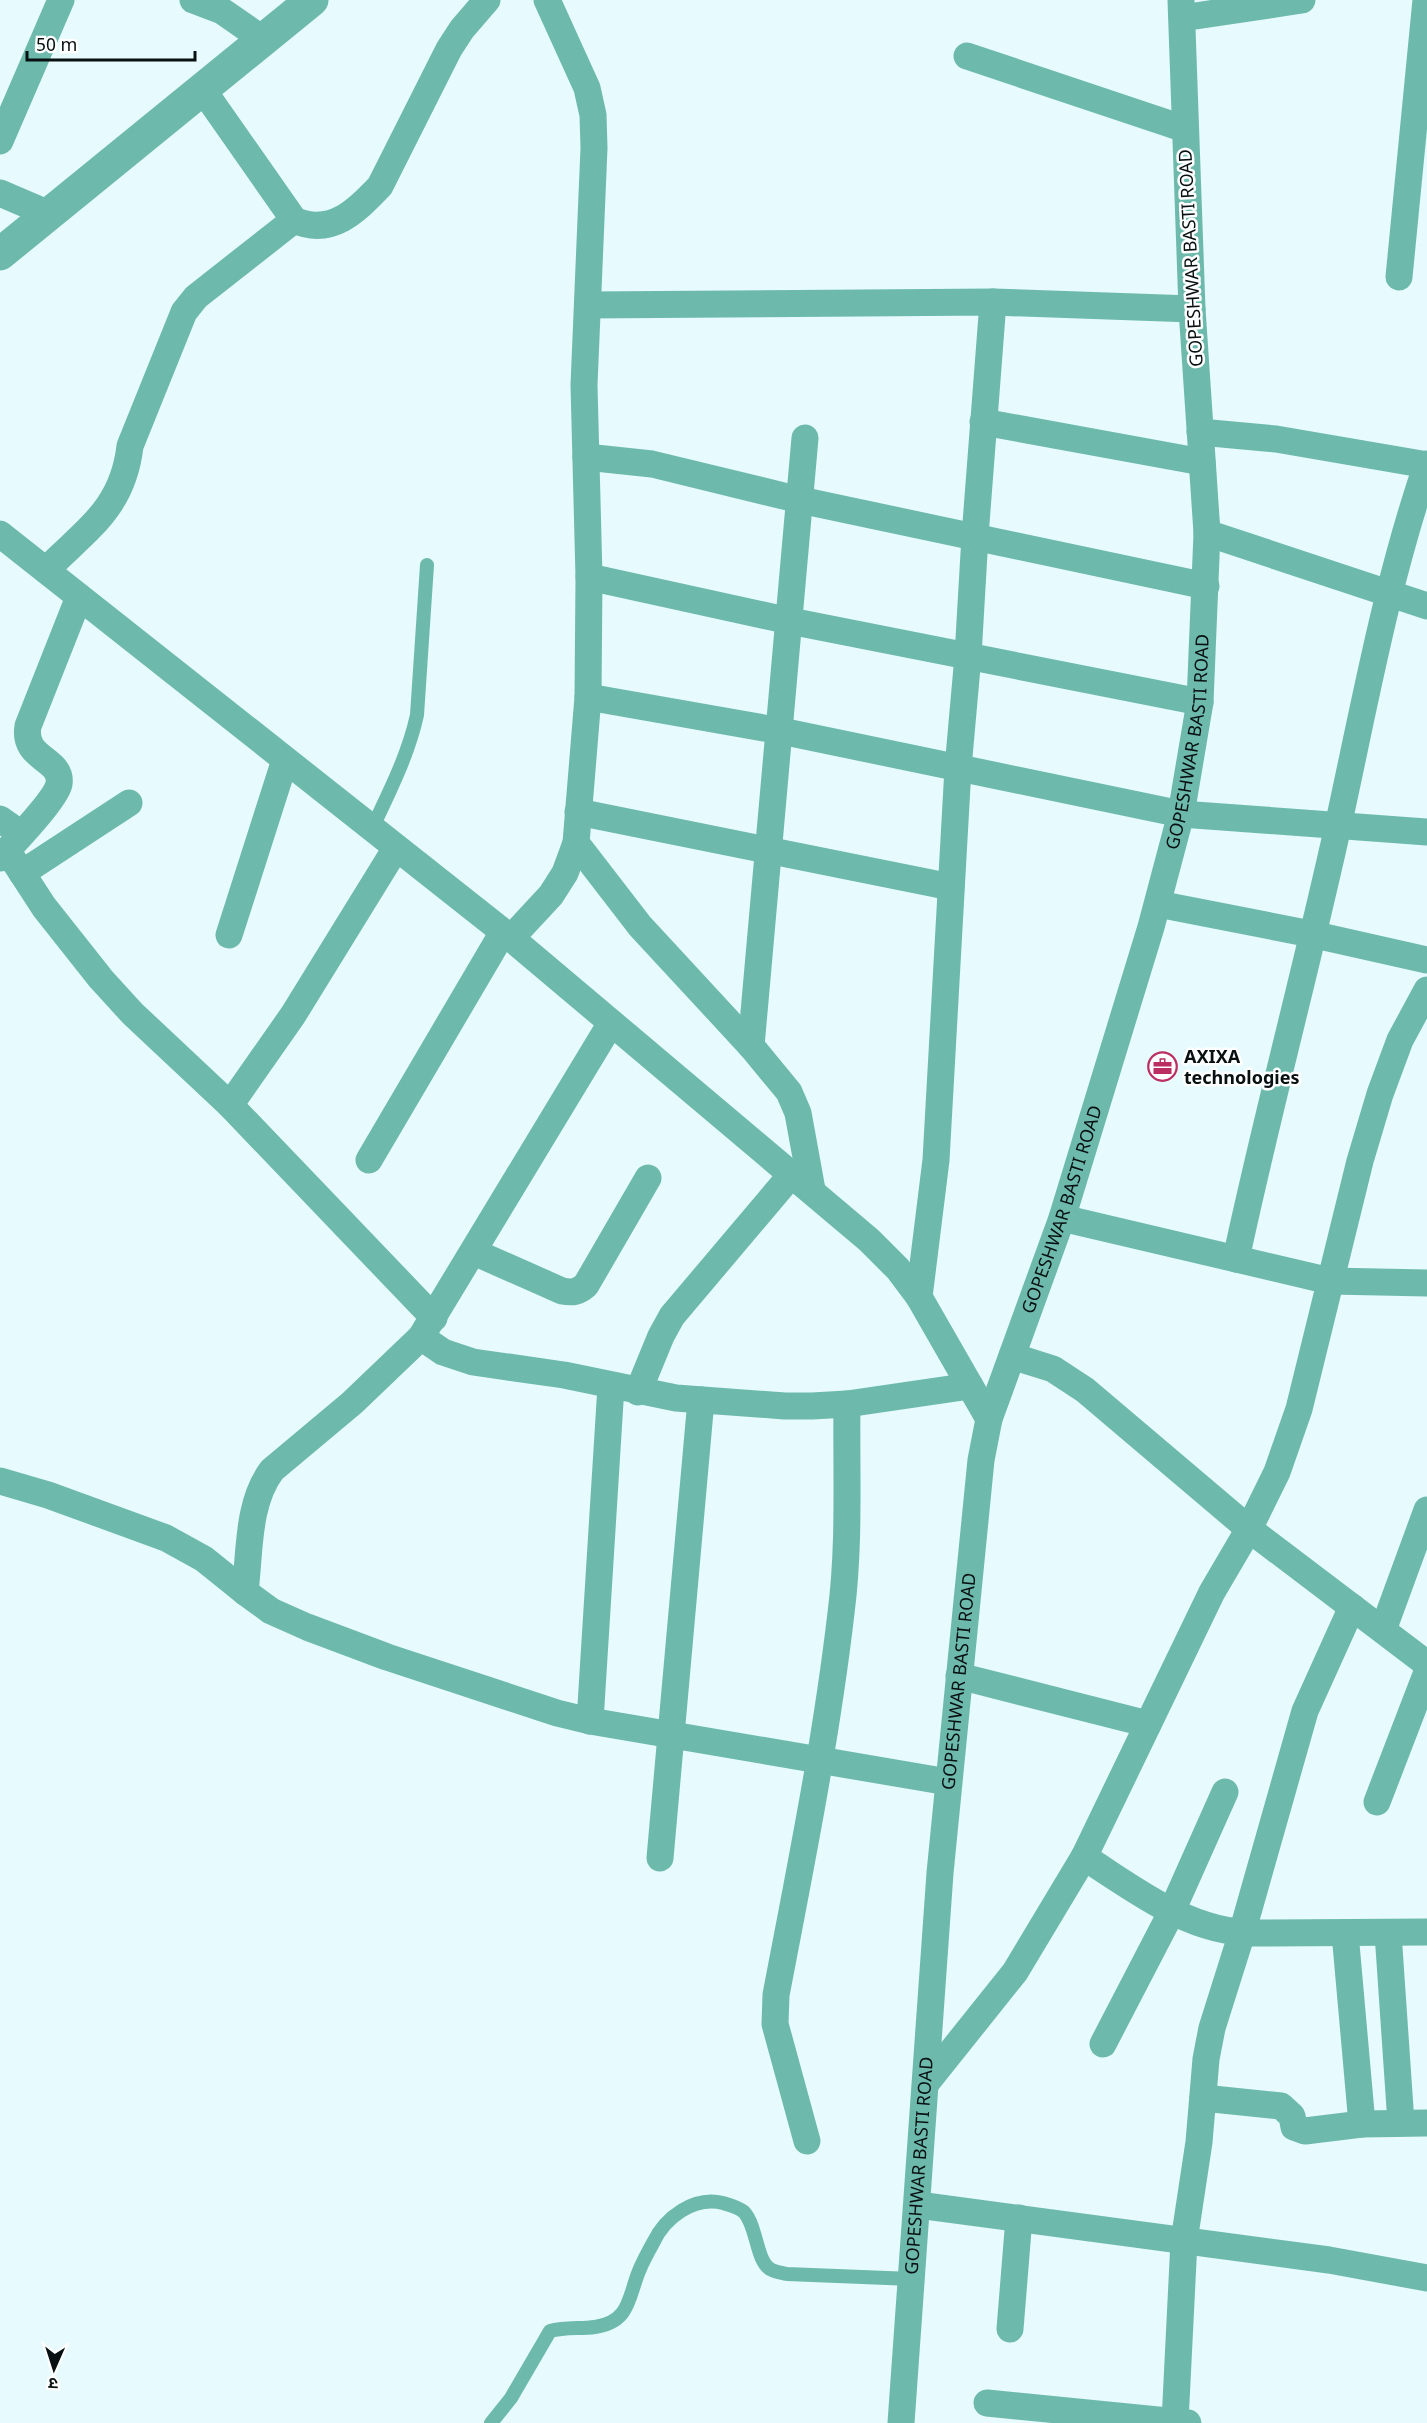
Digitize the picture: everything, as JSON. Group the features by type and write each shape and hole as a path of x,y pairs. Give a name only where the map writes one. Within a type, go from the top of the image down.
{"street":[{"path":"0,141 61,0"},
{"path":"193,0 222,12 264,40"},
{"path":"0,254 312,0"},
{"path":"203,90 294,220 320,227 335,222 364,202 380,186 449,49 462,29 487,0"},
{"path":"369,1160 507,935 551,895 565,873 576,843 588,697 589,577 584,385 594,148 593,115 587,88 547,0"},
{"path":"1182,9 1302,0"},
{"path":"1399,277 1422,88 1426,0"},
{"name":"GOPESHWAR BASTI ROAD","path":"902,2423 940,1873 981,1460 989,1419 1062,1218 1158,904 1181,814 1200,702 1207,533 1192,309 1182,9"},
{"path":"967,56 1185,129"},
{"path":"0,193 49,214"},
{"path":"46,570 109,508 120,488 128,468 130,446 184,312 196,297 294,220"},
{"path":"588,305 993,302 1192,309"},
{"path":"919,1297 936,1160 958,768 993,302"},
{"path":"983,423 1202,462"},
{"path":"1200,432 1276,439 1427,464 1405,528 1388,592 1338,827 1261,1143 1236,1260"},
{"path":"751,1047 781,731 805,438"},
{"path":"586,457 652,464 800,500 1206,586"},
{"path":"1207,533 1427,606"},
{"path":"0,535 507,935 869,1240 898,1269 919,1297 989,1419"},
{"path":"589,577 790,621 1200,702"},
{"path":"10,847 51,799 59,785 58,775 53,767 29,746 26,737 28,726 79,597"},
{"path":"588,697 781,731 1181,814 1427,832"},
{"path":"229,935 285,760"},
{"path":"10,847 129,803"},
{"path":"578,812 951,887"},
{"path":"576,843 640,926 789,1092 798,1113 802,1182 672,1316 661,1336 638,1392"},
{"path":"10,847 44,907 101,979 133,1014 230,1105 428,1328 443,1352 473,1362 564,1375 638,1392 701,1400 785,1406 847,1404 970,1386"},
{"path":"230,1105 293,1015 396,848"},
{"path":"1158,904 1311,934 1427,960"},
{"path":"927,2082 1015,1972 1084,1857 1212,1592 1249,1529 1277,1472 1299,1409 1330,1281 1380,1094 1400,1040 1427,990"},
{"path":"245,1592 256,1500 264,1481 272,1470 352,1403 428,1328 612,1023"},
{"path":"474,1252 562,1291 572,1293 580,1290 586,1285 648,1178"},
{"path":"1062,1218 1330,1281 1427,1283"},
{"path":"1012,1356 1053,1369 1085,1390 1249,1529 1427,1664"},
{"path":"590,1721 611,1386"},
{"path":"660,1858 701,1400"},
{"path":"807,2141 775,2024 776,1995 820,1761 842,1612 847,1404"},
{"path":"0,1481 48,1495 166,1538 204,1559 272,1611 327,1635 398,1661 557,1713 590,1721 948,1782"},
{"path":"1383,1630 1427,1510"},
{"path":"987,2403 1181,2422 1184,2241 1199,2142 1206,2059 1212,2028 1242,1933 1305,1711 1352,1607"},
{"path":"1377,1802 1427,1672"},
{"path":"959,1676 1148,1724"},
{"path":"1103,2044 1172,1913 1225,1792"},
{"path":"1084,1857 1172,1913 1242,1933 1427,1932"},
{"path":"1345,1933 1362,2124"},
{"path":"1203,2098 1281,2106 1292,2116 1294,2127 1305,2132 1362,2124 1414,2123 1388,1933"},
{"path":"918,2205 1329,2260 1427,2278"},
{"path":"1010,2329 1019,2218"}],"lane":[{"path":"372,829 404,761 417,715 427,565"},
{"path":"491,2423 511,2398 550,2331 562,2328 595,2327 615,2322 627,2308 639,2271 656,2236 676,2214 700,2202 715,2201 743,2211 752,2223 765,2265 771,2270 788,2274 912,2279"}],"place":[{"name":"AXIXA technologies","path":"1163,1067"}]}
